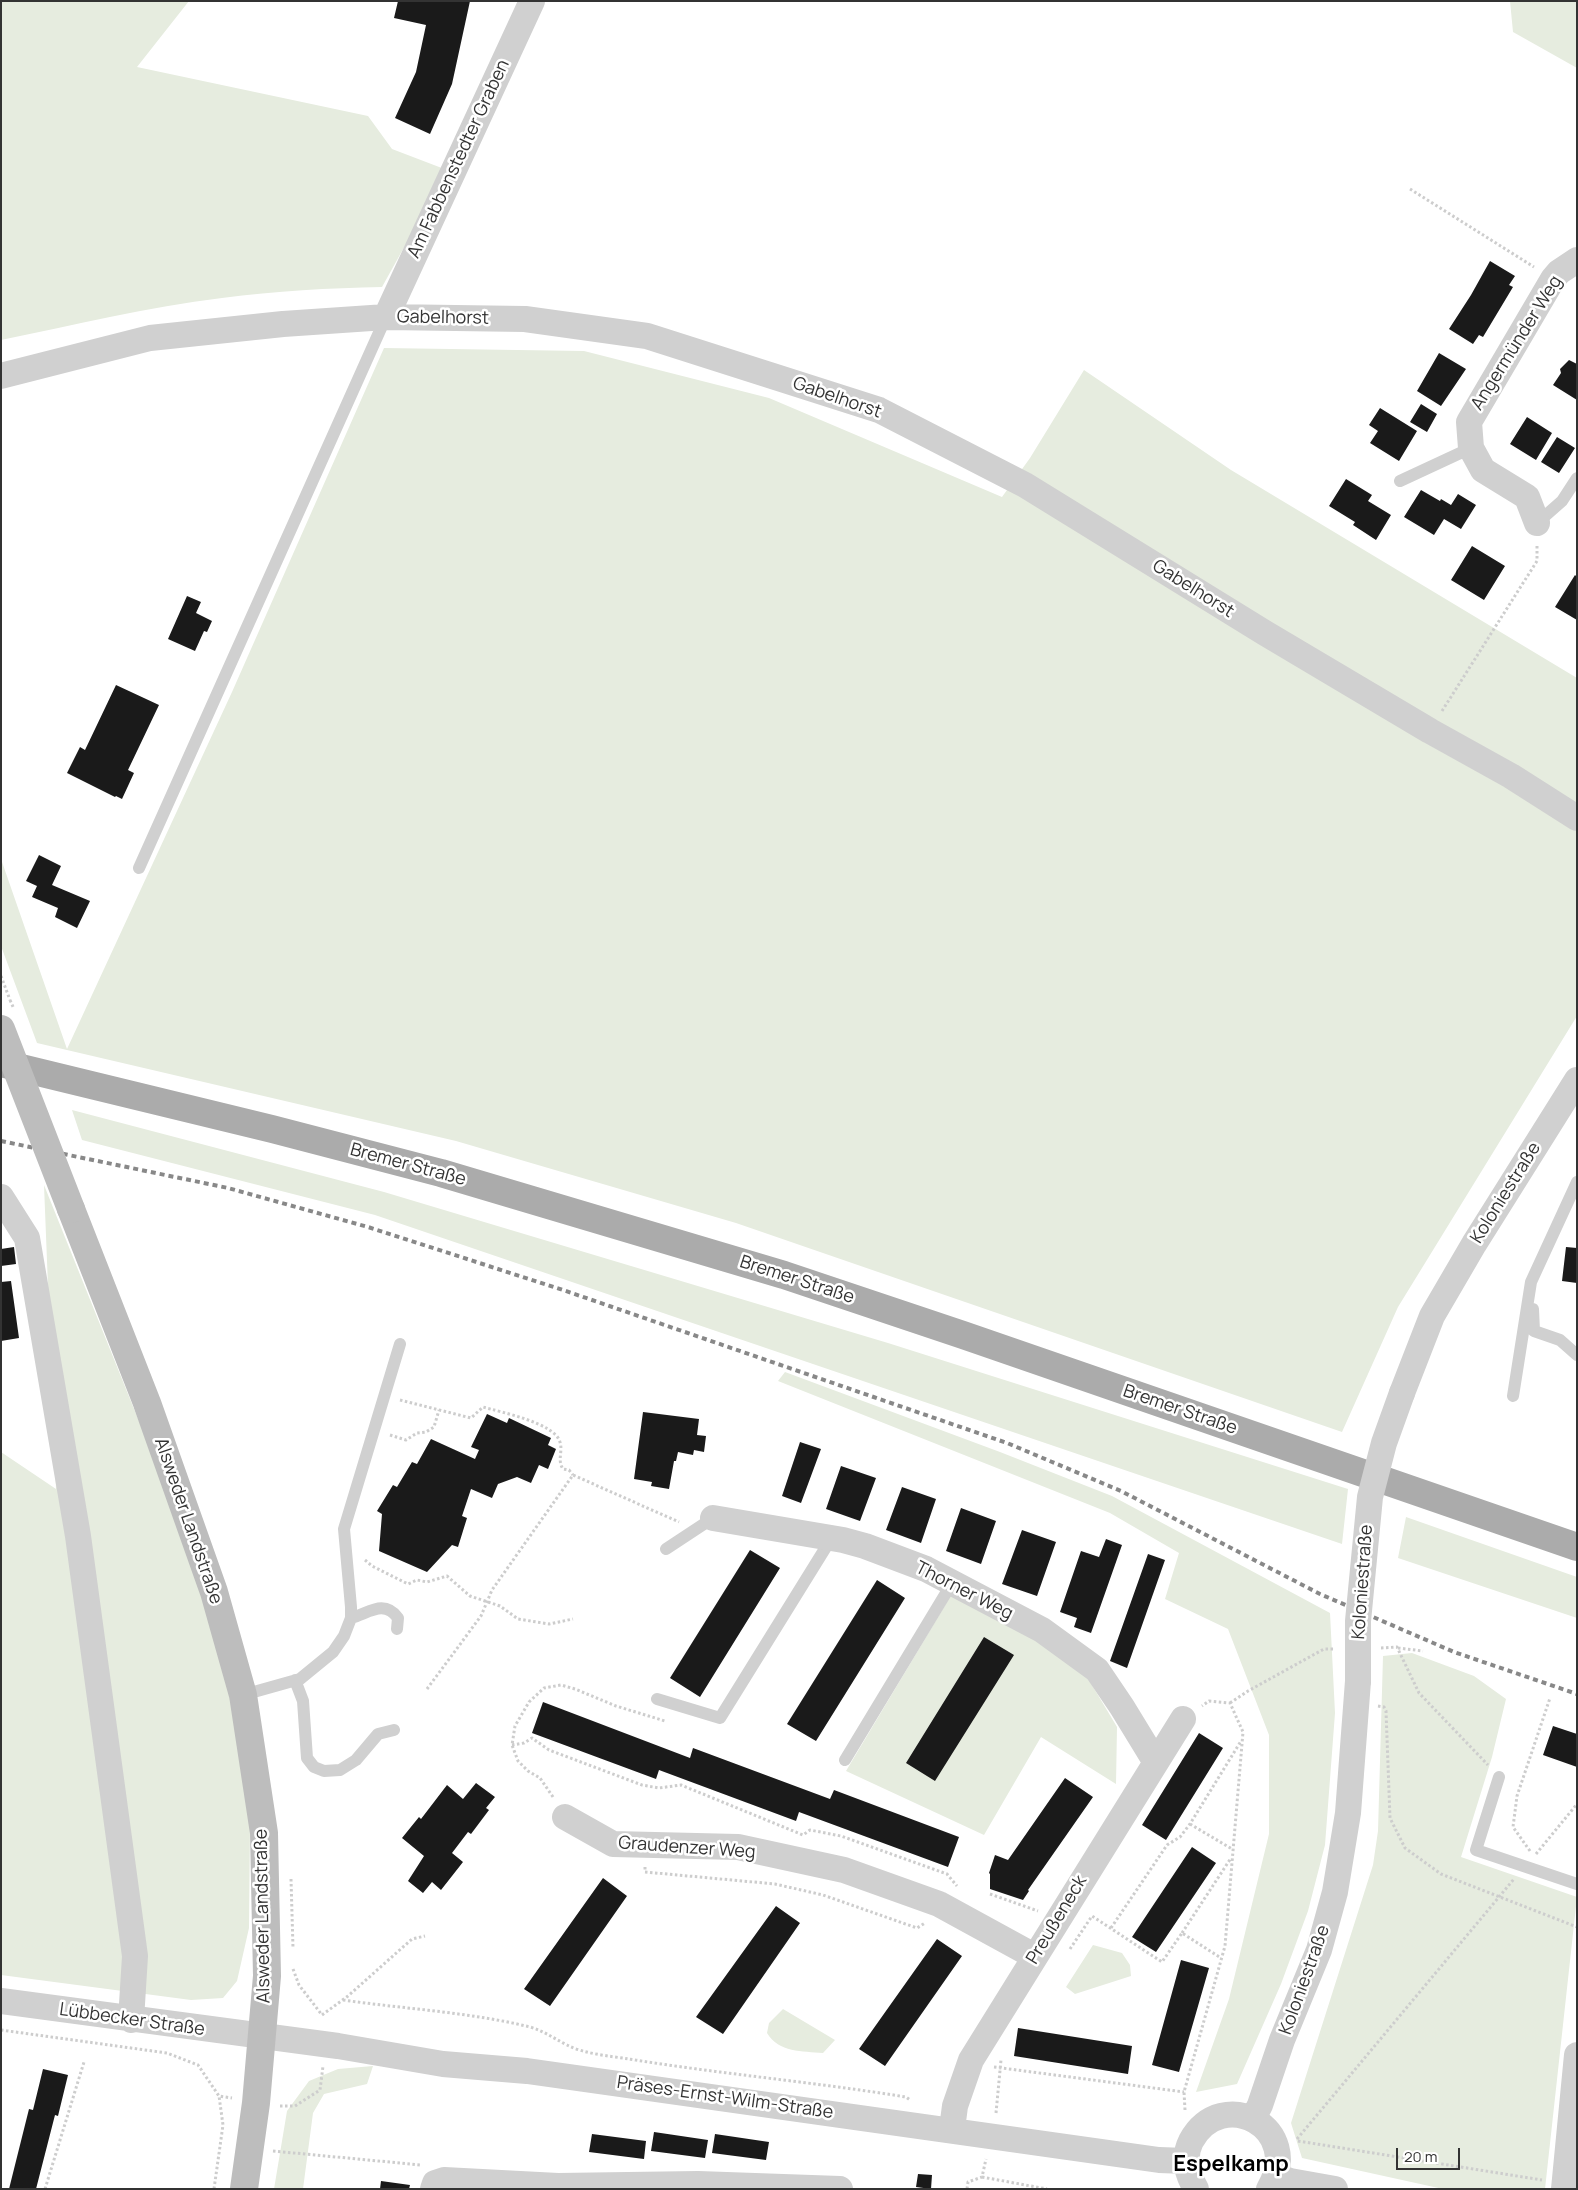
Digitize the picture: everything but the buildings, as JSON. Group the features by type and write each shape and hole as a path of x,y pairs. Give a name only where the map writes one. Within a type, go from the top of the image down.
{"main road":[{"name":"Alsweder Landstraße","path":"1,1029 147,1403 214,1592 243,1695 264,1833 267,1976 256,2103 244,2189"},
{"name":"Bremer Straße","path":"1,1064 272,1128 440,1173 784,1275 1577,1547"}],"street":[{"name":"Am Fabbenstedter Graben","path":"386,317 532,1"},
{"name":"Angermünder Weg","path":"1537,523 1527,497 1483,470 1471,448 1469,422 1553,279 1559,272 1577,260"},
{"name":"Gabelhorst","path":"1,376 150,338 283,324 386,317 525,319 647,336 879,410 1025,485 1257,628 1435,717 1511,776 1577,818"},
{"name":"Koloniestraße","path":"1253,2119 1319,1950 1335,1892 1348,1813 1358,1681 1358,1621 1370,1497 1384,1443 1432,1316 1474,1244 1577,1080"},
{"path":"1,1197 27,1238 78,1536 135,1956 131,2020"},
{"name":"Thorner Weg","path":"706,1524 831,1538 865,1546 926,1569 1042,1630 1097,1670 1122,1706 1155,1761"},
{"name":"Preußeneck","path":"952,2130 956,2106 971,2060 1155,1761 1183,1719"},
{"name":"Graudenzer Weg","path":"565,1817 613,1844 738,1847 844,1870 939,1904 1034,1956"},
{"name":"Lübbecker Straße","path":"1,2001 263,2038"},
{"name":"Präses-Ernst-Wilm-Straße","path":"263,2038 324,2044 443,2064 526,2071 1159,2160 1186,2161"},
{"path":"1564,2186 1577,2055"},
{"path":"1196,2189 1189,2175 1186,2161 1189,2146 1196,2132 1208,2122 1223,2116 1238,2115 1253,2119 1266,2129 1275,2143 1279,2160 1273,2182 1290,2181 1334,2189"},
{"path":"434,2186 444,2180 558,2186 698,2184 840,2189"}],"lane":[{"path":"139,868 386,317"},
{"path":"1400,481 1471,448"},
{"path":"1537,523 1562,501 1577,478"},
{"path":"1513,1396 1531,1282 1577,1182"},
{"path":"1531,1282 1534,1331 1560,1340 1577,1355"},
{"path":"243,1695 300,1679 334,1652 344,1636 351,1618 344,1529 400,1344"},
{"path":"666,1549 706,1524"},
{"path":"657,1699 720,1718 831,1538"},
{"path":"845,1760 952,1583"},
{"path":"351,1618 377,1608 386,1608 392,1611 398,1618 397,1629"},
{"path":"295,1680 303,1701 308,1758 314,1767 324,1771 340,1770 356,1760 378,1734 394,1730"},
{"path":"1499,1777 1476,1850 1526,1865 1577,1884"}],"path":[{"path":"1410,189 1553,279"},
{"path":"1435,717 1537,561 1537,523"},
{"path":"1,976 10,1000"},
{"path":"393,1402 397,1399 471,1418 483,1407 528,1420 554,1432 560,1442 560,1464 563,1469 569,1470 573,1475 706,1524"},
{"path":"388,1435 406,1440 417,1432 426,1432 434,1427 439,1410"},
{"path":"427,1689 481,1616 486,1602 514,1557 573,1475"},
{"path":"363,1559 372,1566 408,1584 417,1580 427,1582 447,1576 463,1592 500,1606 518,1619 548,1624 573,1619"},
{"path":"1397,1648 1423,1651"},
{"path":"565,1817 540,1778 528,1771 518,1761 512,1745 515,1726 529,1702 544,1688 561,1686 575,1689 616,1706 660,1720 667,1720"},
{"path":"1550,1698 1517,1796 1513,1827 1534,1856 1577,1804"},
{"path":"1183,1719 1209,1700 1230,1703 1243,1732 1225,1946 1184,2092 1185,2117"},
{"path":"1375,1706 1384,1707 1386,1711 1390,1818 1405,1848 1441,1874 1577,1927"},
{"path":"512,1745 524,1743 532,1738 549,1750 642,1785 659,1788 681,1786 803,1834 810,1830 841,1836 947,1874 956,1883 964,1900 961,1917"},
{"path":"1111,1928 1167,1844 1180,1837 1190,1824 1242,1741"},
{"path":"1190,1824 1232,1849"},
{"path":"646,1846 645,1872 775,1884 823,1895 916,1928 929,1920"},
{"path":"1065,1956 1092,1916 1162,1962 1232,1858"},
{"path":"1292,2146 1526,1865"},
{"path":"990,1894 1057,1919"},
{"path":"1182,1933 1221,1958"},
{"path":"219,2096 256,2103 295,2106 320,2090 325,2027 322,2015 343,2000 412,1939 425,1936"},
{"path":"343,2000 445,2012 528,2027 546,2032 566,2045 577,2049 629,2059 850,2088 906,2097 914,2103"},
{"path":"1,2030 167,2053 198,2064 219,2096 223,2125 214,2189"},
{"path":"996,2115 1002,2050"},
{"path":"971,2060 999,2068 1016,2068 1184,2092"},
{"path":"45,2189 84,2062"},
{"path":"1296,2141 1564,2186"},
{"path":"271,2151 422,2165 434,2186"},
{"path":"982,2177 988,2154"},
{"path":"967,2189 968,2182 982,2177 1047,2189"}],"shaded area":[{"path":"1,1 189,1 137,67 368,116 392,149 447,170 382,287 282,292 194,302 1,340"},
{"path":"1510,1 1577,1 1577,68 1513,32"},
{"path":"384,348 584,351 769,398 1002,497 1030,458 1084,370 1231,470 1577,678 1577,1016 1398,1307 1342,1432 736,1223 456,1141 37,1043 1,946 1,859 67,1049 232,692"},
{"path":"72,1110 384,1192 888,1343 1348,1489 1342,1544 375,1215 82,1140"},
{"path":"44,1185 208,1593 238,1704 250,1826 249,1928 237,1981 223,1998 191,2000 1,1975 1,1452 56,1489"},
{"path":"785,1372 1112,1496 1330,1613 1335,1713 1325,1845 1308,1911 1281,1984 1237,2084 1196,2092 1229,1999 1269,1834 1269,1735 1228,1629 1165,1599 1179,1553 1110,1513 778,1381"},
{"path":"1406,1517 1577,1577 1577,1618 1398,1558"},
{"path":"953,1592 1039,1641 1086,1675 1117,1727 1116,1784 1041,1737 984,1835 846,1771"},
{"path":"1412,1653 1474,1676 1506,1699 1492,1757 1461,1857 1577,1897 1545,2189 1443,2189 1302,2158 1291,2123 1373,1865 1378,1831 1383,1656"},
{"path":"1093,1945 1122,1953 1130,1965 1131,1976 1075,1994 1066,1987"},
{"path":"783,2009 835,2040 823,2053 784,2048 772,2040 767,2033 769,2023"},
{"path":"373,2066 367,2084 324,2094 313,2113 303,2189 274,2189 287,2111 309,2081 338,2069"}],"railway":[{"path":"1,1141 228,1188 368,1227 563,1290 1007,1443 1121,1491 1320,1594 1454,1652 1577,1694"}],"district":[{"name":"Espelkamp","path":"1231,2165"}]}
